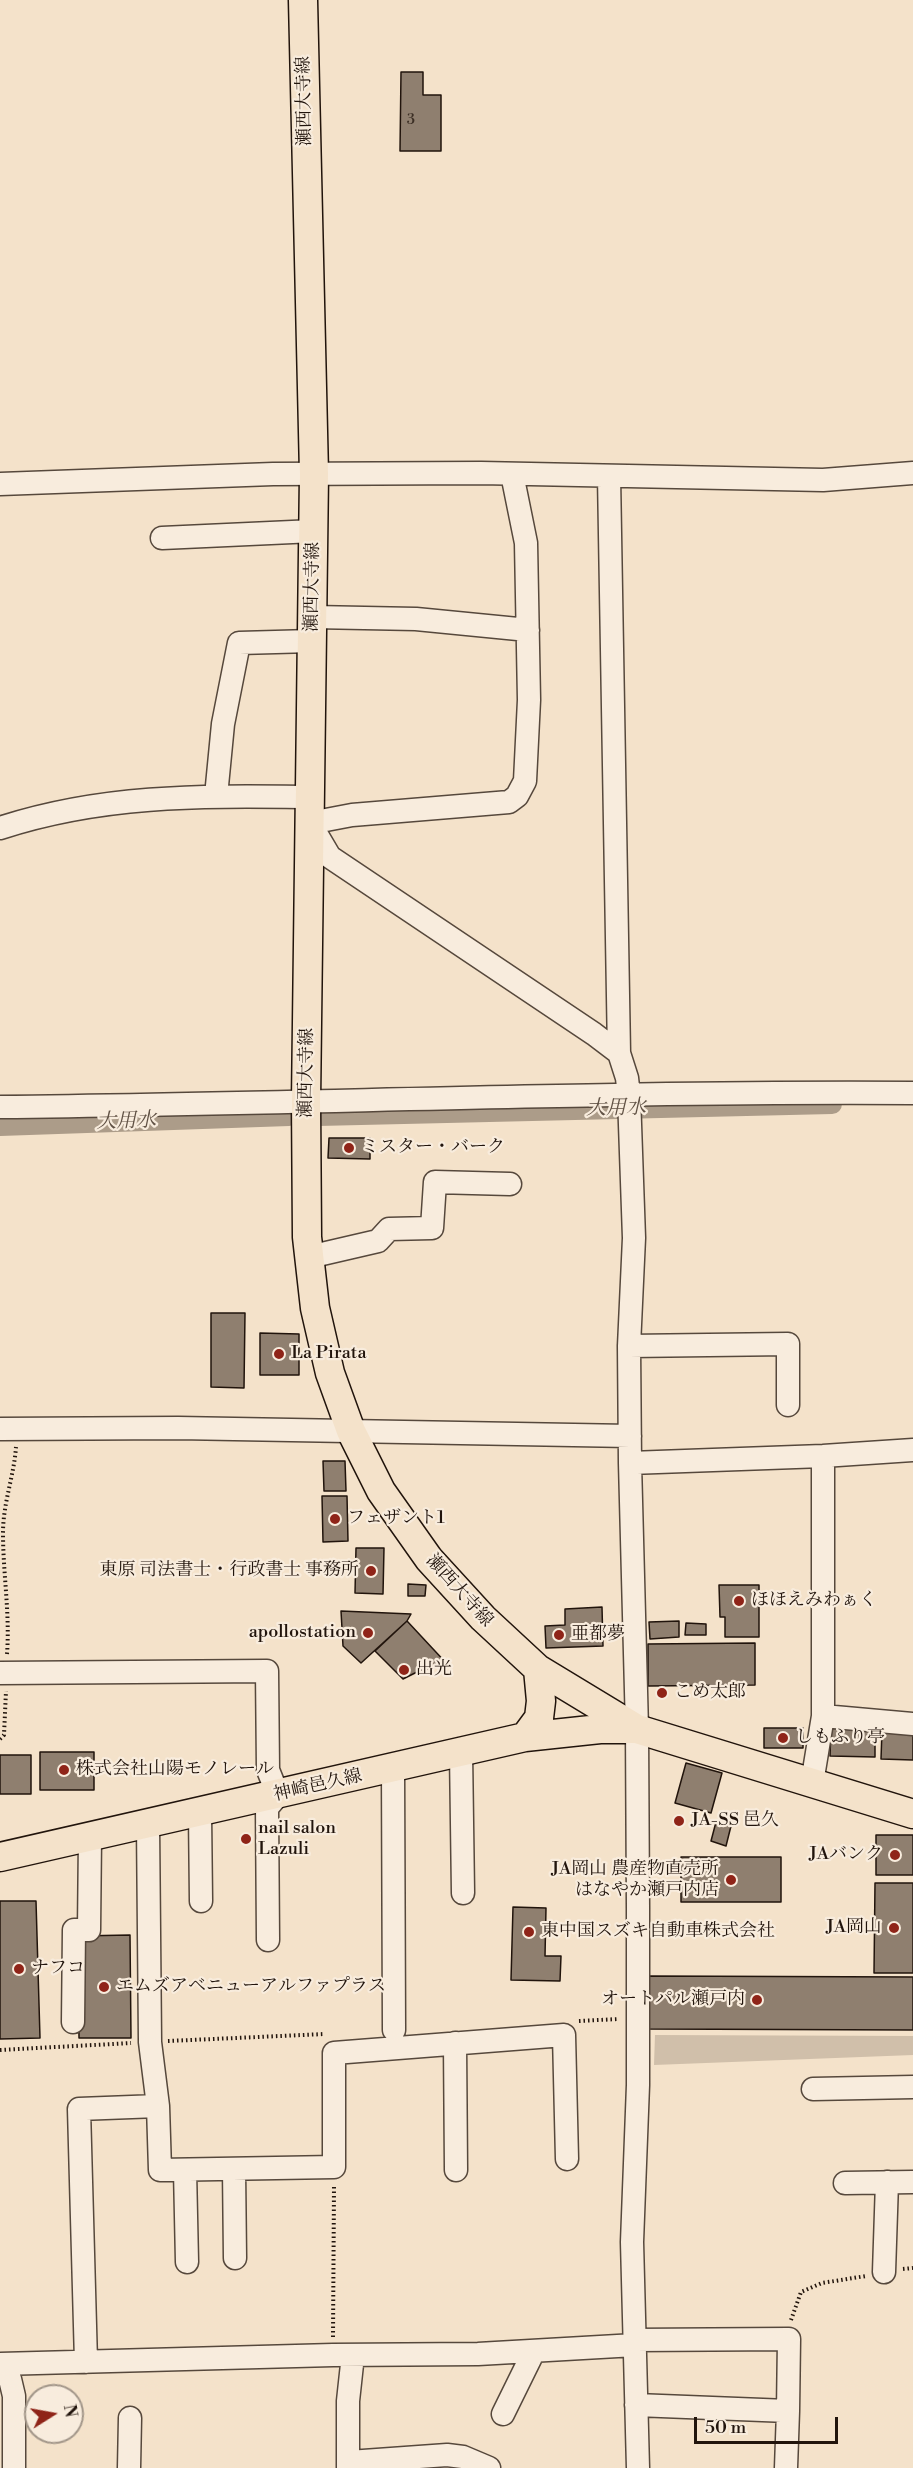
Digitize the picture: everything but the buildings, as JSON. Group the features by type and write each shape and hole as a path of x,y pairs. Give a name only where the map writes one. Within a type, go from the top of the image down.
{"main road":[{"name":"瀬西大寺線","path":"303,0 314,474 306,1101 307,1237 315,1308 330,1373 351,1431 381,1491 429,1559 483,1618 538,1669 637,1729 913,1814"},
{"path":"525,1737 539,1718 541,1701 538,1669"},
{"path":"582,1695 589,1707 591,1719 582,1731"},
{"name":"神崎邑久線","path":"0,1857 525,1737 582,1731 637,1729"}],"street":[{"path":"0,483 273,474 512,474 823,480 913,473"},
{"path":"0,828 38,815 138,799 216,796 352,814 509,801 517,796 525,782 529,700 528,630 526,543 512,474"},
{"path":"609,476 618,1053 627,1078 629,1095 634,1238 629,1346 637,1729 638,2085 632,2242 638,2468"},
{"path":"162,538 314,531"},
{"path":"216,796 223,724 239,643 313,629 416,619 528,630"},
{"path":"310,810 330,857 594,1034 618,1053"},
{"path":"0,1107 171,1106 629,1095 913,1093"},
{"path":"309,1257 378,1241 389,1229 432,1228 435,1182 510,1184"},
{"path":"629,1346 788,1344 788,1405"},
{"path":"9,1429 351,1431 630,1436"},
{"path":"630,1463 823,1456 913,1450"},
{"path":"812,1783 823,1716 823,1456"},
{"path":"3,1673 267,1671 268,1770 278,1795 267,1808 268,1940"},
{"path":"823,1716 913,1724"},
{"path":"461,1752 463,1893"},
{"path":"393,1768 394,2030"},
{"path":"200,1813 201,1901"},
{"path":"148,1824 150,2042 158,2106 159,2170 334,2167 334,2053 564,2035 567,2159"},
{"path":"73,2022 74,1930 89,1930 90,1837"},
{"path":"455,2043 456,2170"},
{"path":"813,2089 913,2087"},
{"path":"86,2362 79,2109 158,2106"},
{"path":"234,2169 236,2258"},
{"path":"185,2170 187,2262"},
{"path":"884,2272 887,2182"},
{"path":"844,2183 913,2182"},
{"path":"0,2365 343,2355 478,2354 634,2342 789,2339 786,2468"},
{"path":"503,2414 534,2351"},
{"path":"343,2355 348,2401 349,2465 447,2455 463,2457 489,2468"},
{"path":"0,2365 9,2379 14,2396 14,2468"},
{"path":"636,2405 788,2411"},
{"path":"129,2468 130,2418"}],"path":[{"path":"0,1739 4,1735 3,1673 9,1629 3,1533 5,1501 15,1466 9,1429"},
{"path":"568,2022 638,2018"},
{"path":"0,2050 336,2033"},
{"path":"334,2167 343,2355"},
{"path":"789,2339 790,2321 801,2292 822,2283 913,2268"}],"shaded area":[{"path":"655,2035 913,2036 913,2055 654,2065"}],"waterway":[{"name":"大用水","path":"318,1116 832,1104"},
{"name":"大用水","path":"0,1126 289,1116"}],"place":[{"name":"ミスター・バーク","path":"349,1148"},
{"name":"La Pirata","path":"279,1354"},
{"name":"フェザント1","path":"335,1519"},
{"name":"東原 司法書士・行政書士 事務所","path":"371,1571"},
{"name":"ほほえみわぁく","path":"739,1601"},
{"name":"apollostation","path":"368,1633"},
{"name":"亜都夢","path":"559,1635"},
{"name":"出光","path":"404,1670"},
{"name":"こめ太郎","path":"662,1693"},
{"name":"しもふり亭","path":"783,1738"},
{"name":"株式会社山陽モノレール","path":"64,1770"},
{"name":"JA-SS 邑久","path":"679,1821"},
{"name":"nail salon Lazuli","path":"246,1839"},
{"name":"JAバンク","path":"895,1855"},
{"name":"JA岡山 農産物直売所 はなやか瀬戸内店","path":"731,1880"},
{"name":"JA岡山","path":"894,1928"},
{"name":"東中国スズキ自動車株式会社","path":"529,1932"},
{"name":"ナフコ","path":"19,1969"},
{"name":"エムズアベニューアルファプラス","path":"104,1987"},
{"name":"オートパル瀬戸内","path":"757,2000"}]}
